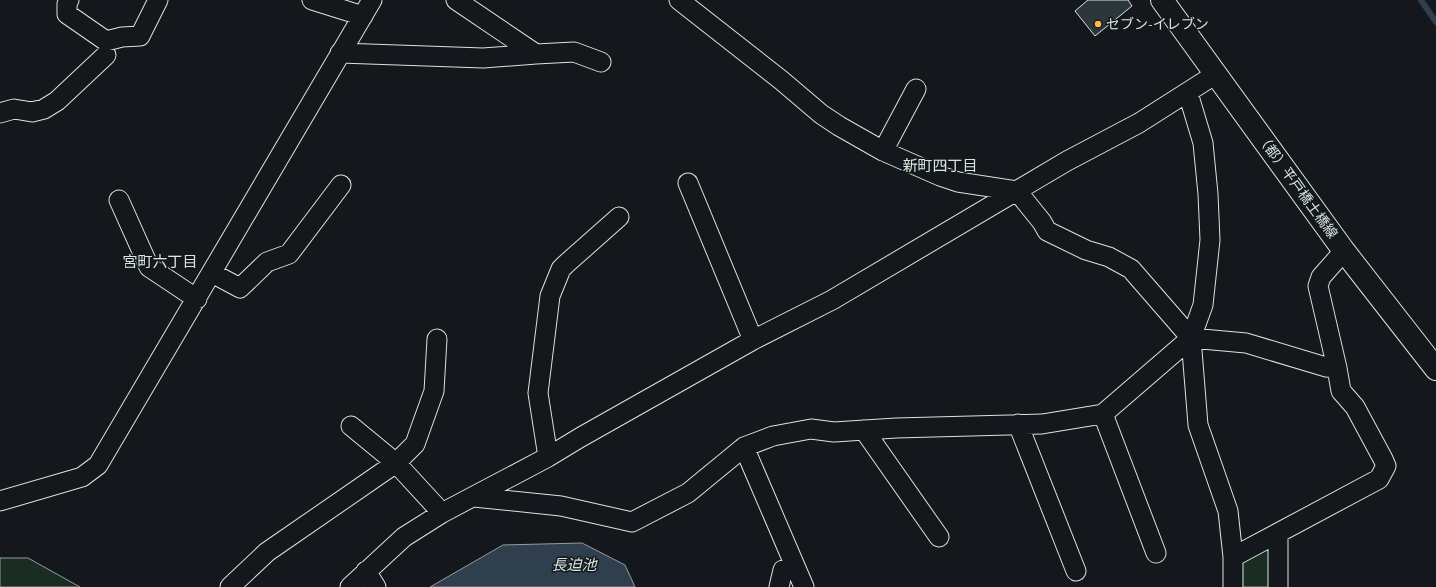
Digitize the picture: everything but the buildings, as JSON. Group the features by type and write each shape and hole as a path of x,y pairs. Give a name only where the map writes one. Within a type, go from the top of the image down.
{"street":[{"path":"69,0 67,4 67,14 106,41 122,37 140,36 158,0"},
{"path":"0,501 82,477 98,465 367,8 312,0"},
{"path":"456,0 536,54"},
{"path":"679,0 781,80 821,114 883,151 940,176 958,182 1017,191 1042,222 1047,231 1086,250 1109,257 1131,269 1191,338 1246,342 1326,367 1337,368"},
{"name":"（都）平戸橋土橋線","path":"1162,0 1344,251 1436,368"},
{"path":"340,53 482,58 574,52 601,62"},
{"path":"0,113 14,109 32,112 44,109 57,101 106,55"},
{"path":"350,587 404,537 442,513 548,458 581,437 753,340 832,300 1067,161 1139,123 1216,74"},
{"path":"883,151 916,89"},
{"path":"1188,93 1203,143 1208,194 1210,240 1203,305 1191,338 1198,425 1228,510 1233,557 1233,587"},
{"path":"688,183 753,340"},
{"path":"212,273 240,288 267,262 289,254 341,185"},
{"path":"119,200 149,268 197,299"},
{"path":"548,458 538,393 550,296 561,269 619,217"},
{"path":"1233,557 1379,479 1386,466 1356,407 1341,391 1318,286 1321,277 1344,251"},
{"path":"474,497 561,506 632,522 688,493 744,447 773,436 811,429 834,432 1042,424 1103,414 1191,338"},
{"path":"230,587 267,552 396,463 415,444 434,391 437,339"},
{"path":"1103,414 1156,553"},
{"path":"1018,424 1076,571"},
{"path":"351,426 396,463 442,513"},
{"path":"864,430 939,536"},
{"path":"744,447 804,587"},
{"path":"1278,534 1278,587"},
{"path":"779,587 783,570 794,566"},
{"path":"366,571 376,587"}],"green space":[{"path":"1278,534 1278,587 1233,587 1233,557"},
{"path":"0,558 28,558 80,587 0,587"}],"water":[{"name":"長迫池","path":"582,543 625,565 635,587 430,587 503,545"}],"waterway":[{"path":"1421,0 1436,22"}],"place":[{"name":"セブン-イレブン","path":"1098,24"}],"district":[{"name":"新町四丁目","path":"940,166"},
{"name":"宮町六丁目","path":"160,262"}]}
